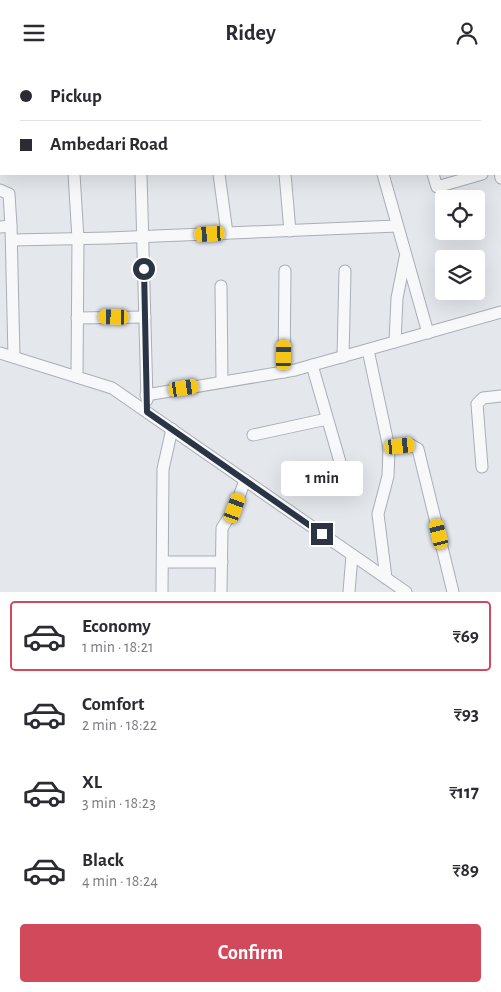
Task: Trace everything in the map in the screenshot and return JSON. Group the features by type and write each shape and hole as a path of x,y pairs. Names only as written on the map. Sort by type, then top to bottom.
{"street":[{"path":"74,175 78,239 77,377"},
{"path":"141,175 147,412"},
{"path":"219,175 227,233"},
{"path":"286,175 290,231"},
{"path":"383,175 428,333"},
{"path":"432,175 437,187 479,175"},
{"path":"0,190 9,195 6,226 12,240 14,357"},
{"path":"12,240 143,237 397,226"},
{"path":"395,342 397,298 406,256"},
{"path":"284,372 285,271"},
{"path":"343,357 345,271"},
{"path":"221,286 222,382"},
{"path":"146,395 284,372 501,312"},
{"path":"77,318 145,317"},
{"path":"368,350 389,448 388,476 378,514 386,578"},
{"path":"0,353 112,387 406,592"},
{"path":"312,365 340,462"},
{"path":"482,467 476,404 483,398 501,396"},
{"path":"254,435 327,419"},
{"path":"162,592 163,469 172,429"},
{"path":"389,448 411,445 418,449 453,592"},
{"path":"221,592 223,523 235,508 245,480"},
{"path":"349,592 352,555"},
{"path":"162,562 222,562"}],"route":[{"path":"144,269 147,412 322,534"}]}
